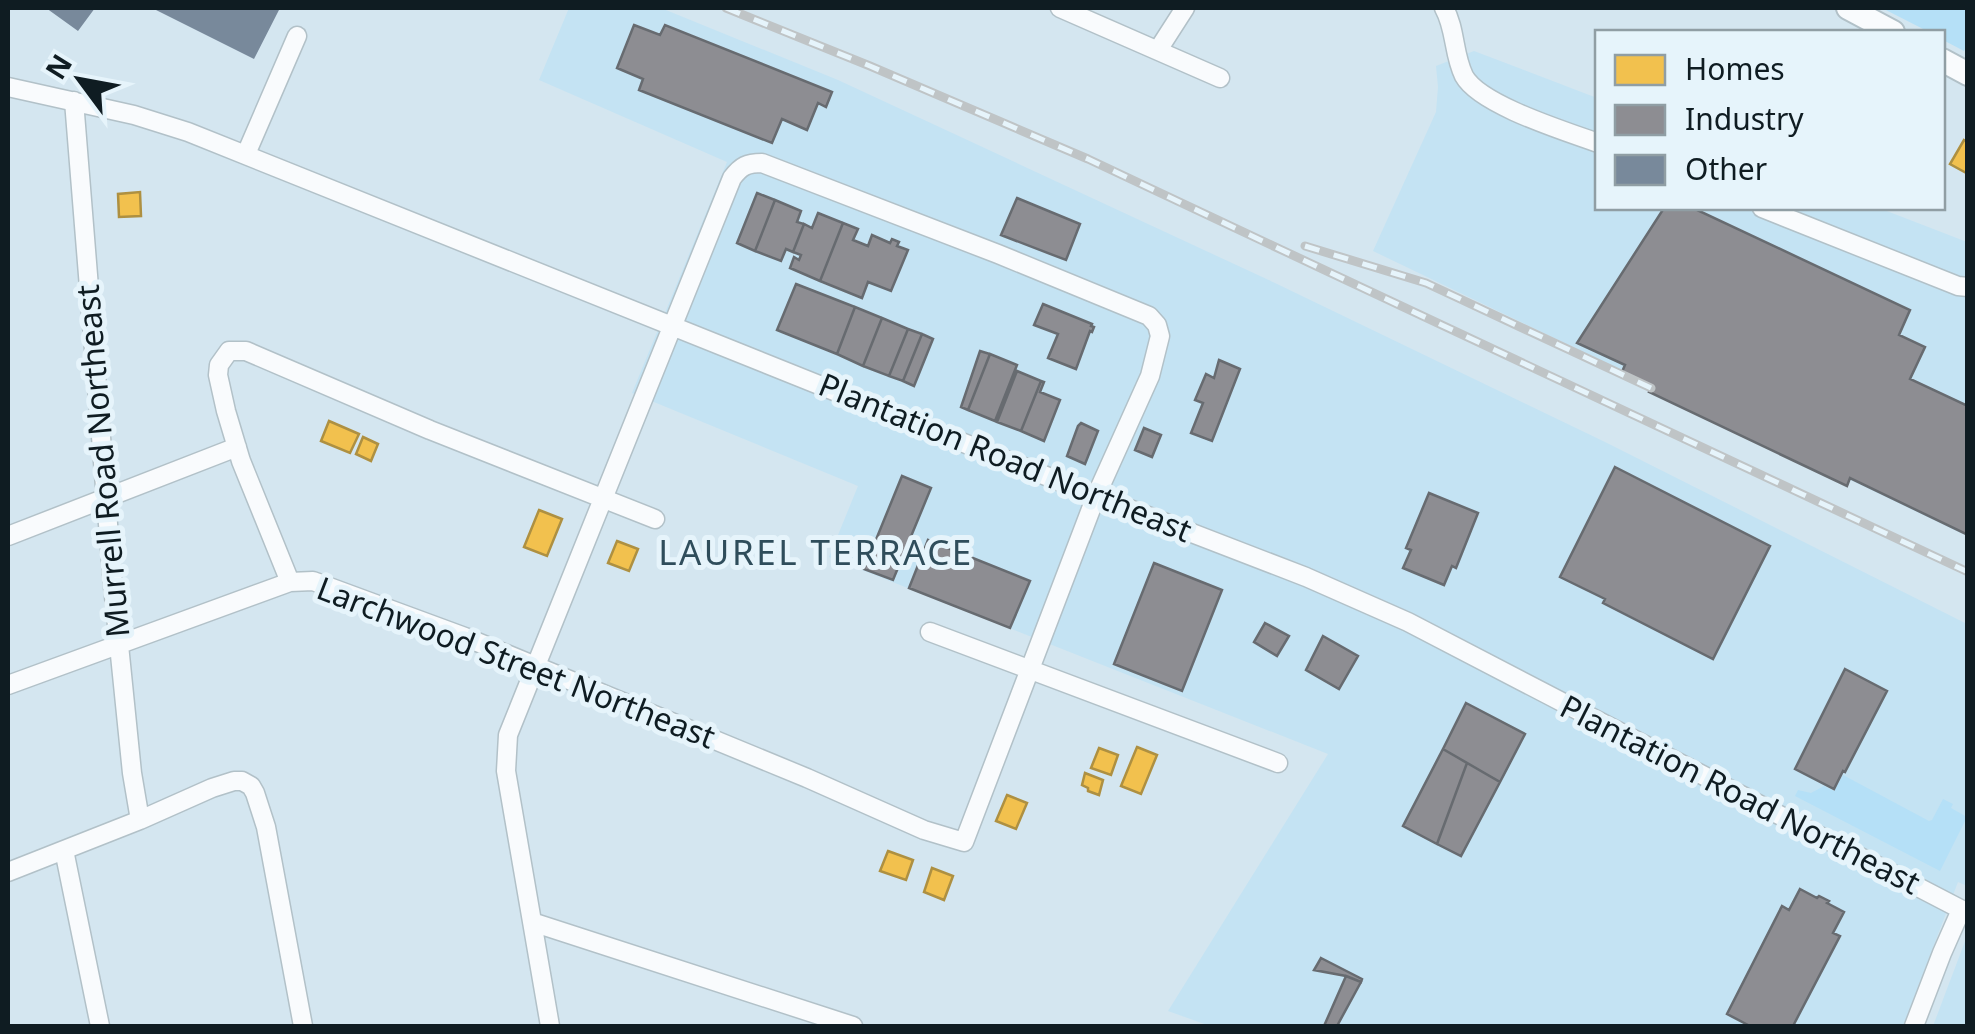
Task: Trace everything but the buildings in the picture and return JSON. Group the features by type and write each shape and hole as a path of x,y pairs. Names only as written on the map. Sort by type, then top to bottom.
{"main road":[{"path":"1848,8 1888,30"},
{"path":"1945,62 1968,74"}],"street":[{"path":"1060,8 1220,78"},
{"path":"1158,50 1186,8"},
{"path":"1444,8 1454,32 1460,68 1476,90 1494,102 1595,143"},
{"path":"246,154 296,36"},
{"name":"Plantation Road Northeast","path":"8,87 134,115 188,132 1096,496 1306,576 1394,616 1964,912"},
{"name":"Murrell Road Northeast","path":"74,101 106,499 132,774 140,820"},
{"path":"550,1026 505,756 508,735 732,178 739,169 752,163 762,164 1149,316 1157,325 1160,342 1150,376 1096,496 1031,670"},
{"path":"1767,210 1968,287"},
{"path":"290,582 237,447 218,375 219,365 229,351 246,351 430,430 655,519"},
{"path":"8,536 237,447"},
{"name":"Larchwood Street Northeast","path":"8,686 290,582 313,581 536,665 924,830 964,842 1031,670"},
{"path":"930,632 1278,763"},
{"path":"8,872 212,788 242,781 255,793 265,822 303,1026"},
{"path":"64,850 100,1026"},
{"path":"1914,1026 1942,953 1964,912"},
{"path":"532,922 853,1026"}],"shaded area":[{"path":"569,8 661,8 838,80 1605,442 1967,624 1967,886 1958,882 1903,1026 1210,1026 1168,1011 1328,754 829,557 858,486 632,393 727,162 539,80"},
{"path":"1882,8 1967,8 1964,51 1945,41 1945,30 1925,30"},
{"path":"1474,51 1595,97 1595,210 1884,210 1967,242 1967,536 1373,251 1436,112 1436,66"},
{"path":"1843,775 1929,821 1943,799 1967,817 1940,871 1795,796 1798,790 1811,793 1824,786 1834,791"},
{"path":"1967,936 1967,1026 1933,1026"}],"railway":[{"path":"726,8 1088,159 1968,572"},
{"path":"1305,246 1426,283 1651,388"}],"district":[{"name":"LAUREL TERRACE","path":"816,553"}]}
